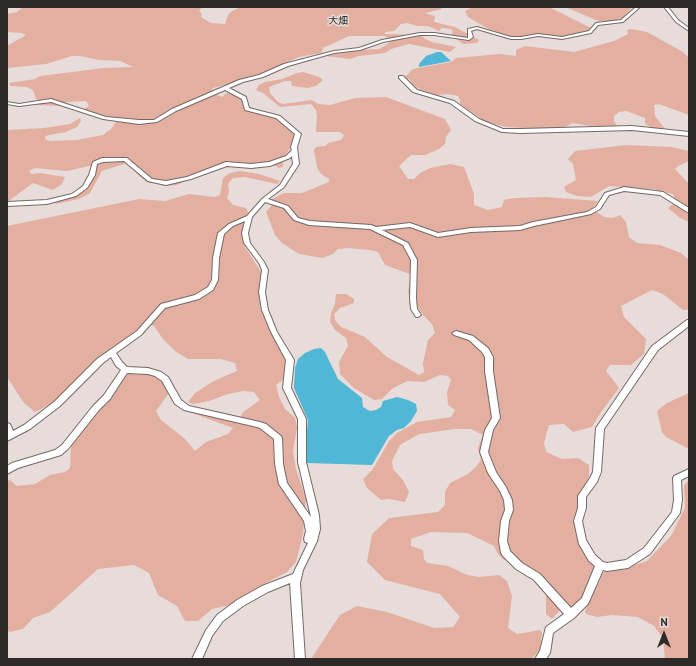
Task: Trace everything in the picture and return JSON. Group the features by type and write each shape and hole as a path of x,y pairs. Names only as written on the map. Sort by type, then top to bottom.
{"street":[{"path":"7,103 19,105 51,100 106,118 149,122 160,119 174,110 225,88 261,76 286,65 334,52 360,49 390,39 427,33 469,39 471,37 470,30 477,28 511,38 538,35 562,38 590,32 597,24 622,21 638,7"},
{"path":"666,7 678,21 689,30"},
{"path":"401,77 415,91 452,102 477,120 502,130 521,131 628,128 689,134"},
{"path":"7,426 9,437 27,427 57,404 100,361 139,333 166,304 197,297 211,288 215,280 216,258 222,232 231,225 249,217 264,200 282,186 296,164 294,151 298,134 294,129 272,114 247,109 244,98 225,88"},
{"path":"7,204 47,202 79,192 89,181 95,163 102,160 125,159 150,180 166,182 189,178 226,164 251,166 270,164 282,160 294,151"},
{"path":"264,200 286,207 296,219 309,223 377,229 410,225 438,235 471,230 520,228 589,213 598,208 607,194 624,189 661,193 689,211"},
{"path":"249,217 245,233 247,243 262,263 265,270 262,301 274,332 290,360 286,388 302,419 302,462 316,515 316,529 313,541 296,578 296,614 300,659"},
{"path":"377,229 406,244 410,250 415,267 413,298 414,309 418,315"},
{"path":"689,322 655,348 600,428 597,472 594,480 582,496 582,508 578,521 582,541 587,551 600,565 607,567 628,564 647,551 676,513 678,500 677,478 689,472"},
{"path":"456,333 471,338 485,350 489,357 489,371 496,418 488,430 484,452 492,472 508,500 509,510 505,521 503,541 506,554 519,566 537,577 571,615"},
{"path":"112,352 125,370"},
{"path":"7,471 15,465 58,453 65,447 96,408 107,397 120,375 125,370 148,371 158,374 165,379 178,402 187,408 257,424 263,426 278,438 279,464 283,484 308,520 310,531 305,557"},
{"path":"540,659 544,653 549,630 571,615 585,601 600,565"},
{"path":"197,659 209,633 220,618 240,603 265,589 296,578"}],"shaded area":[{"path":"23,7 202,7 199,11 202,14 201,17 211,23 225,24 228,15 232,11 241,7 440,7 442,9 425,13 435,16 434,22 455,27 479,40 477,43 463,44 451,35 453,32 451,29 442,28 439,31 428,26 417,26 407,23 401,24 394,31 385,32 385,34 421,35 425,39 432,42 456,47 450,52 409,44 391,49 385,53 359,56 350,59 326,56 345,51 379,49 389,43 391,39 384,36 349,36 323,48 321,53 299,57 256,76 213,88 212,90 217,95 222,97 225,94 232,93 238,96 255,111 276,117 295,132 294,143 283,158 283,167 279,168 270,163 259,165 236,163 205,172 177,185 166,186 146,182 134,171 134,165 127,163 102,171 90,193 79,199 55,204 78,194 95,167 89,166 67,171 35,168 29,171 32,174 39,173 65,177 62,184 53,190 33,183 7,202 7,130 44,128 70,124 80,118 81,121 77,127 66,132 45,136 46,140 51,141 77,140 103,135 111,129 116,122 130,122 132,119 100,116 84,109 89,106 86,101 67,102 61,106 38,105 37,103 40,101 36,99 33,90 27,87 10,86 9,83 35,79 40,76 104,68 133,67 120,61 72,56 46,64 7,68 7,46 26,35 22,33 7,32 7,14 17,12"},
{"path":"474,7 549,7 591,28 590,31 573,35 559,37 537,34 517,40 487,28 468,17 465,11"},
{"path":"565,7 632,7 623,18 608,23 596,20"},
{"path":"631,29 647,32 683,52 689,58 689,115 659,104 654,105 655,116 665,129 651,128 645,123 645,118 626,111 619,112 614,116 614,121 617,126 590,126 573,123 565,127 539,129 507,127 486,122 460,104 458,96 448,94 436,95 421,90 405,77 413,69 451,62 456,58 500,54 516,56 516,50 525,46 574,52 614,41 628,34 627,30"},
{"path":"303,72 319,77 323,80 316,86 308,88 292,86 291,81 285,81 269,87 270,93 278,102 283,104 312,100 318,104 330,105 355,98 386,97 445,119 451,130 446,137 445,144 439,149 425,155 411,155 399,166 408,179 414,179 420,173 430,168 450,164 464,167 474,194 474,205 488,210 502,207 504,200 515,198 545,197 598,201 592,209 604,217 613,218 620,215 626,222 629,237 637,243 660,245 681,253 689,260 689,310 683,310 663,294 652,290 621,306 624,317 646,339 644,354 631,365 610,365 606,371 619,388 592,427 573,432 564,424 549,425 544,443 546,452 562,459 578,458 589,465 589,477 579,498 579,511 576,524 577,537 588,558 597,567 578,607 562,608 552,619 546,614 546,593 515,558 504,560 498,554 494,546 467,533 431,532 411,539 411,546 423,550 424,559 427,563 448,566 467,575 479,577 499,575 507,581 512,596 508,628 517,634 540,630 542,633 540,650 531,659 311,659 340,615 357,606 387,612 434,628 453,627 460,617 440,594 385,580 367,562 372,534 389,518 438,512 445,505 445,492 450,483 468,474 481,460 478,448 483,435 471,429 455,429 419,434 400,445 392,461 393,469 403,480 409,492 405,502 389,499 381,500 367,488 363,479 373,469 389,441 397,433 417,422 451,417 455,410 448,405 447,392 451,380 448,376 440,375 424,382 408,381 393,388 382,399 374,400 354,388 340,374 339,362 348,346 346,338 335,330 330,322 336,294 346,294 354,299 354,303 340,308 334,314 335,320 341,327 365,337 387,357 419,375 424,372 423,363 428,340 435,333 432,324 423,315 408,292 411,278 410,274 385,265 378,252 349,248 338,249 333,254 322,258 299,254 282,243 275,235 266,212 272,205 270,200 284,193 302,193 329,182 329,179 321,174 317,167 314,150 316,147 325,146 328,143 341,140 344,135 340,132 316,132 316,110 311,104 280,107 263,93 256,90 259,85 265,82 282,79"},
{"path":"626,145 672,147 689,151 689,161 675,169 689,184 689,222 680,218 668,208 676,202 673,194 653,189 609,186 591,197 577,196 566,192 564,187 576,180 573,164 568,159 575,151"},
{"path":"240,171 259,174 280,181 277,184 245,177 233,178 228,184 229,192 227,198 233,205 246,208 248,212 243,227 243,237 245,247 261,272 259,297 261,311 270,330 287,358 284,379 276,385 279,397 285,409 295,418 297,427 293,451 296,470 306,498 303,534 296,562 287,572 260,586 230,605 212,609 198,621 185,621 177,606 158,595 149,573 134,565 98,569 50,612 33,618 23,629 10,632 7,631 7,481 10,480 17,486 35,484 50,475 65,472 70,468 71,445 98,409 116,391 123,378 131,372 157,375 164,381 169,393 156,411 161,420 185,439 195,451 206,442 228,434 233,428 187,411 240,419 243,412 260,400 254,392 243,391 228,394 209,401 193,404 188,402 195,393 214,381 237,371 235,363 221,359 188,359 176,352 163,339 154,326 146,323 53,403 35,412 24,403 7,377 7,226 139,199 165,201 189,194 215,197 220,195 223,178 230,173"},
{"path":"689,393 689,449 666,437 662,432 657,411 667,403"},
{"path":"689,479 689,659 665,659 663,638 654,626 638,617 612,615 597,617 586,614 585,611 604,572 620,570 647,561 671,536 685,508 684,486"}],"water":[{"path":"441,52 451,61 419,67 419,64 426,56"},
{"path":"321,348 325,352 338,379 362,398 363,407 370,411 376,410 381,407 383,401 397,397 416,404 417,411 411,421 404,428 397,430 389,436 372,465 307,463 305,456 308,420 294,388 295,368 298,359 305,353"}],"district":[{"name":"大畑","path":"338,21"}]}
